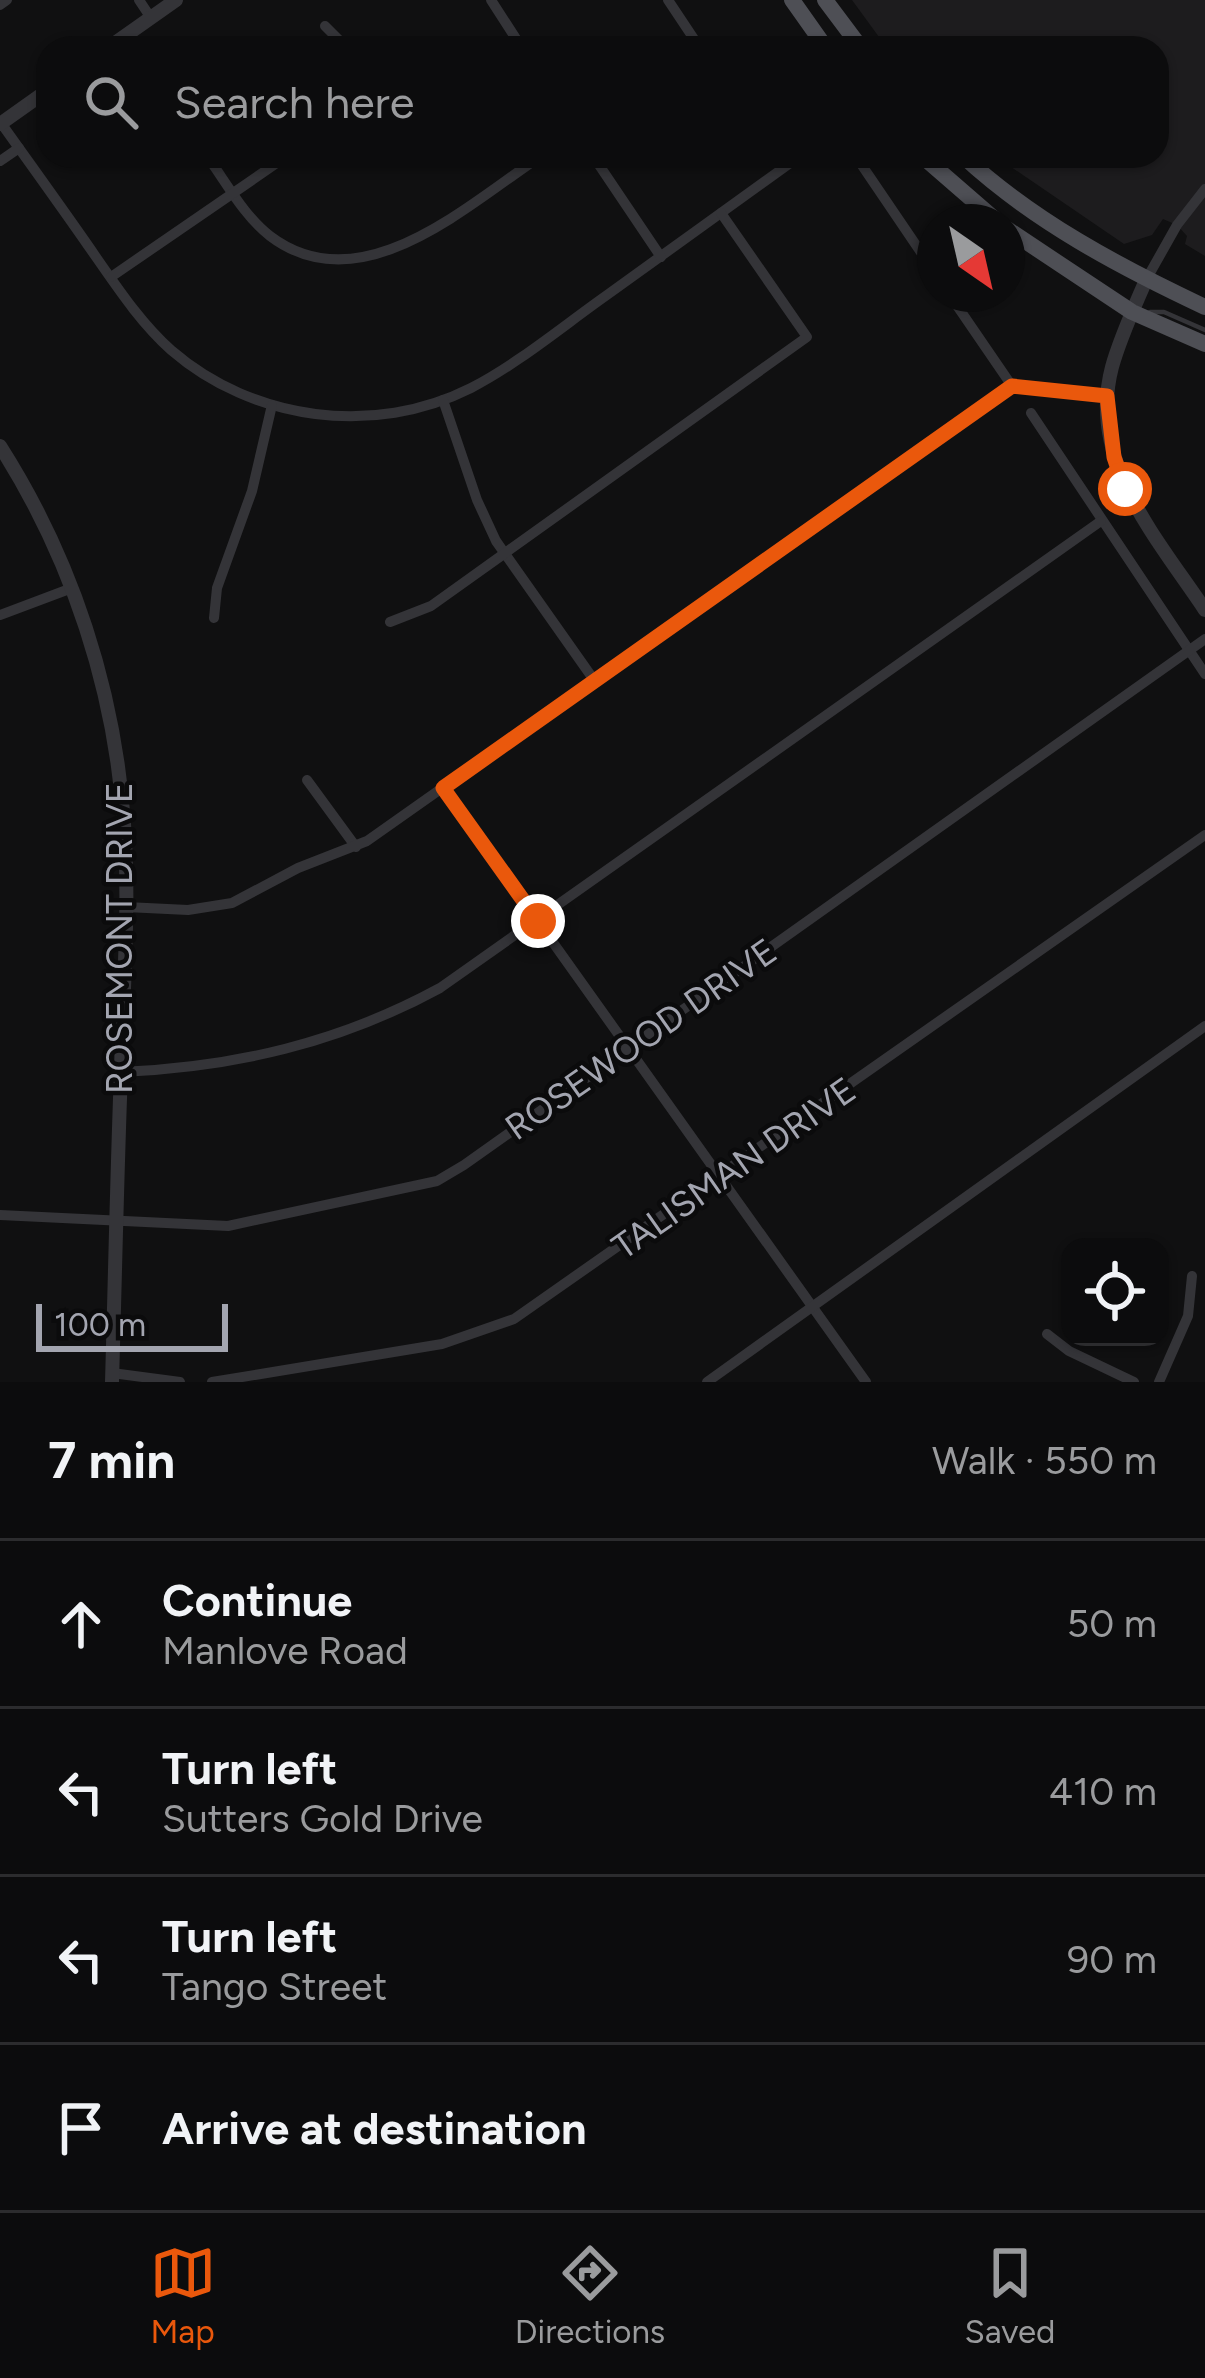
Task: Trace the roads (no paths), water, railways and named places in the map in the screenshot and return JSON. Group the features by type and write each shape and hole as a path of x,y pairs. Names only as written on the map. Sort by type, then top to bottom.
{"main road":[{"path":"792,0 818,36"},
{"path":"825,0 852,36"},
{"path":"936,168 977,204"},
{"path":"978,168 1016,198 1146,280 1205,307"},
{"path":"1025,241 1132,312 1205,344"}],"street":[{"path":"0,5 8,0"},
{"path":"139,0 151,18"},
{"path":"125,36 176,0"},
{"path":"491,0 515,36"},
{"path":"668,0 692,36"},
{"path":"325,26 335,36"},
{"path":"36,98 1,123 142,321 172,351 219,383 272,405 344,417 401,412 443,400 493,376 783,168"},
{"path":"0,161 19,148"},
{"path":"215,168 261,228 296,250 322,257 365,256 409,243 523,168"},
{"path":"111,277 269,168"},
{"path":"601,168 661,256"},
{"path":"865,168 917,246"},
{"path":"1205,189 1177,225 1146,280 1112,367 1107,396 1114,457 1125,489 1205,610"},
{"path":"390,622 431,606 807,337 721,213"},
{"path":"962,312 1012,386"},
{"path":"126,907 188,910 218,906 356,847 1012,386 1107,396"},
{"path":"443,400 482,514 594,680"},
{"path":"214,618 217,588 252,491 272,405"},
{"path":"1031,413 1205,674"},
{"name":"ROSEMONT DRIVE","path":"0,446 35,506 72,588 98,668 118,765 126,907 112,1378"},
{"path":"121,1072 211,1066 324,1040 440,988 1101,521"},
{"path":"0,615 72,588"},
{"name":"ROSEWOOD DRIVE","path":"0,1215 228,1226 422,1186 464,1166 1205,639"},
{"path":"307,780 356,847"},
{"path":"443,788 866,1382"},
{"name":"TALISMAN DRIVE","path":"212,1382 442,1344 486,1331 541,1304 1205,835"},
{"path":"707,1382 1205,1026"},
{"path":"1160,1382 1188,1316 1192,1276"},
{"path":"1047,1334 1069,1351 1134,1382"},
{"path":"112,1378 181,1382"}],"lane":[{"path":"1132,312 1165,312 1205,330"}]}
